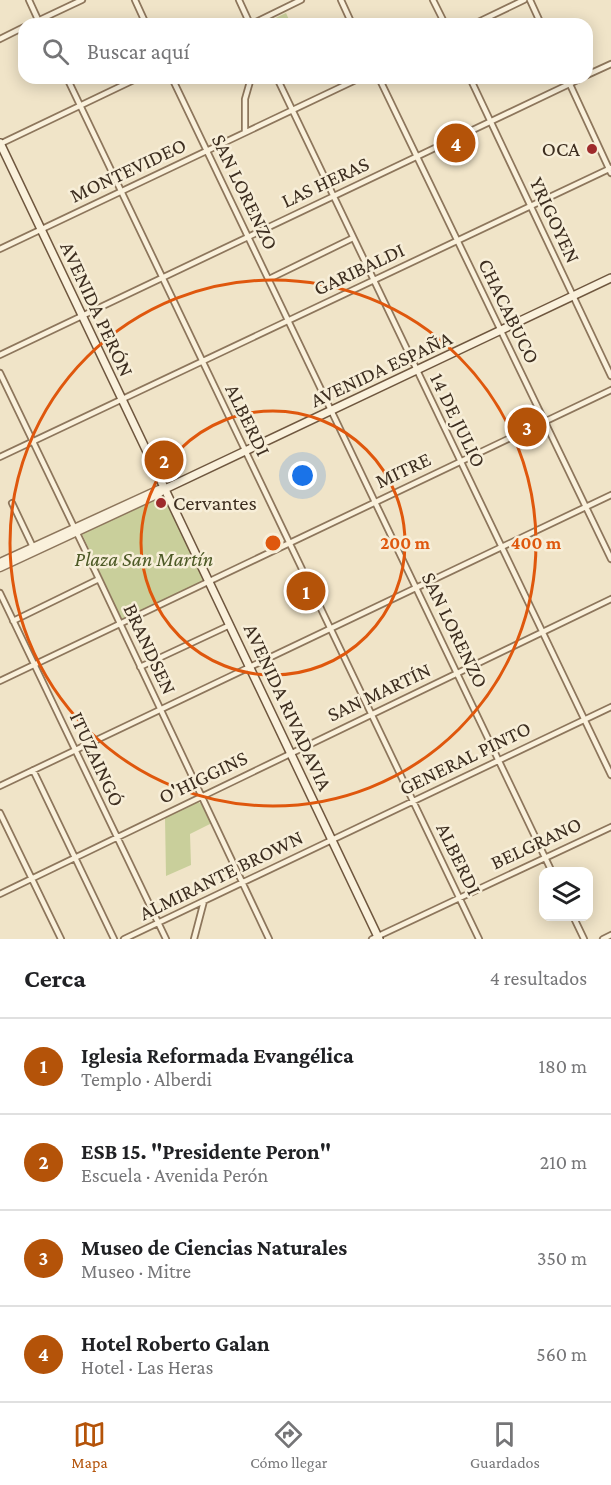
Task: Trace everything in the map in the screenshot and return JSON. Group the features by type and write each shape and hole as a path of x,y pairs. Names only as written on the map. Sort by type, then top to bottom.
{"main road":[{"name":"AVENIDA PERÓN","path":"0,144 165,489"},
{"name":"AVENIDA ESPAÑA","path":"165,489 611,278"},
{"name":"AVENIDA RIVADAVIA","path":"165,489 332,839 376,938"}],"street":[{"path":"29,0 37,18"},
{"path":"47,18 82,0"},
{"path":"135,0 143,18"},
{"path":"239,0 248,18"},
{"path":"264,18 301,0"},
{"path":"341,0 349,18"},
{"path":"433,0 442,18"},
{"path":"486,18 524,0"},
{"path":"530,0 538,18"},
{"path":"0,39 18,30"},
{"path":"593,72 611,64"},
{"name":"ALBERDI","path":"70,84 479,939"},
{"path":"0,144 125,84"},
{"name":"SAN LORENZO","path":"175,84 550,867"},
{"path":"245,132 245,99 249,84"},
{"name":"14 DE JULIO","path":"280,84 611,775"},
{"name":"MONTEVIDEO","path":"0,249 347,84"},
{"name":"CHACABUCO","path":"381,84 611,559"},
{"name":"YRIGOYEN","path":"473,84 611,376"},
{"path":"569,84 610,170"},
{"name":"LAS HERAS","path":"0,355 569,84"},
{"name":"GARIBALDI","path":"0,457 610,170"},
{"path":"268,279 353,238"},
{"name":"BRANDSEN","path":"0,374 269,939"},
{"name":"MITRE","path":"0,681 611,390"},
{"path":"0,568 157,489 165,489"},
{"path":"0,786 611,495"},
{"path":"12,503 33,547"},
{"path":"0,562 75,530"},
{"path":"13,621 99,579"},
{"name":"ITUZAINGÓ","path":"0,593 166,939"},
{"name":"SAN MARTÍN","path":"291,752 611,599"},
{"path":"140,667 230,624"},
{"name":"GENERAL PINTO","path":"332,839 611,707"},
{"name":"O'HIGGINS","path":"0,894 291,752"},
{"path":"33,770 114,939"},
{"path":"0,813 61,939"},
{"name":"BELGRANO","path":"376,938 611,827"},
{"name":"ALMIRANTE BROWN","path":"124,939 332,839"},
{"path":"194,939 204,901"},
{"path":"575,921 584,939"},
{"path":"603,939 611,935"}],"green space":[{"path":"286,13 288,18 276,18"},
{"name":"Plaza San Martín","path":"163,495 204,581 122,620 82,534"},
{"path":"198,802 202,804 212,823 190,834 191,865 166,876 165,817"}],"place":[{"name":"Hotel Roberto Galan","path":"456,143"},
{"name":"OCA","path":"592,149"},
{"name":"Museo de Ciencias Naturales","path":"527,427"},
{"name":"ESB 15. \"Presidente Peron\"","path":"164,460"},
{"name":"Cervantes","path":"161,503"},
{"name":"Iglesia Reformada Evangélica","path":"306,591"}]}
